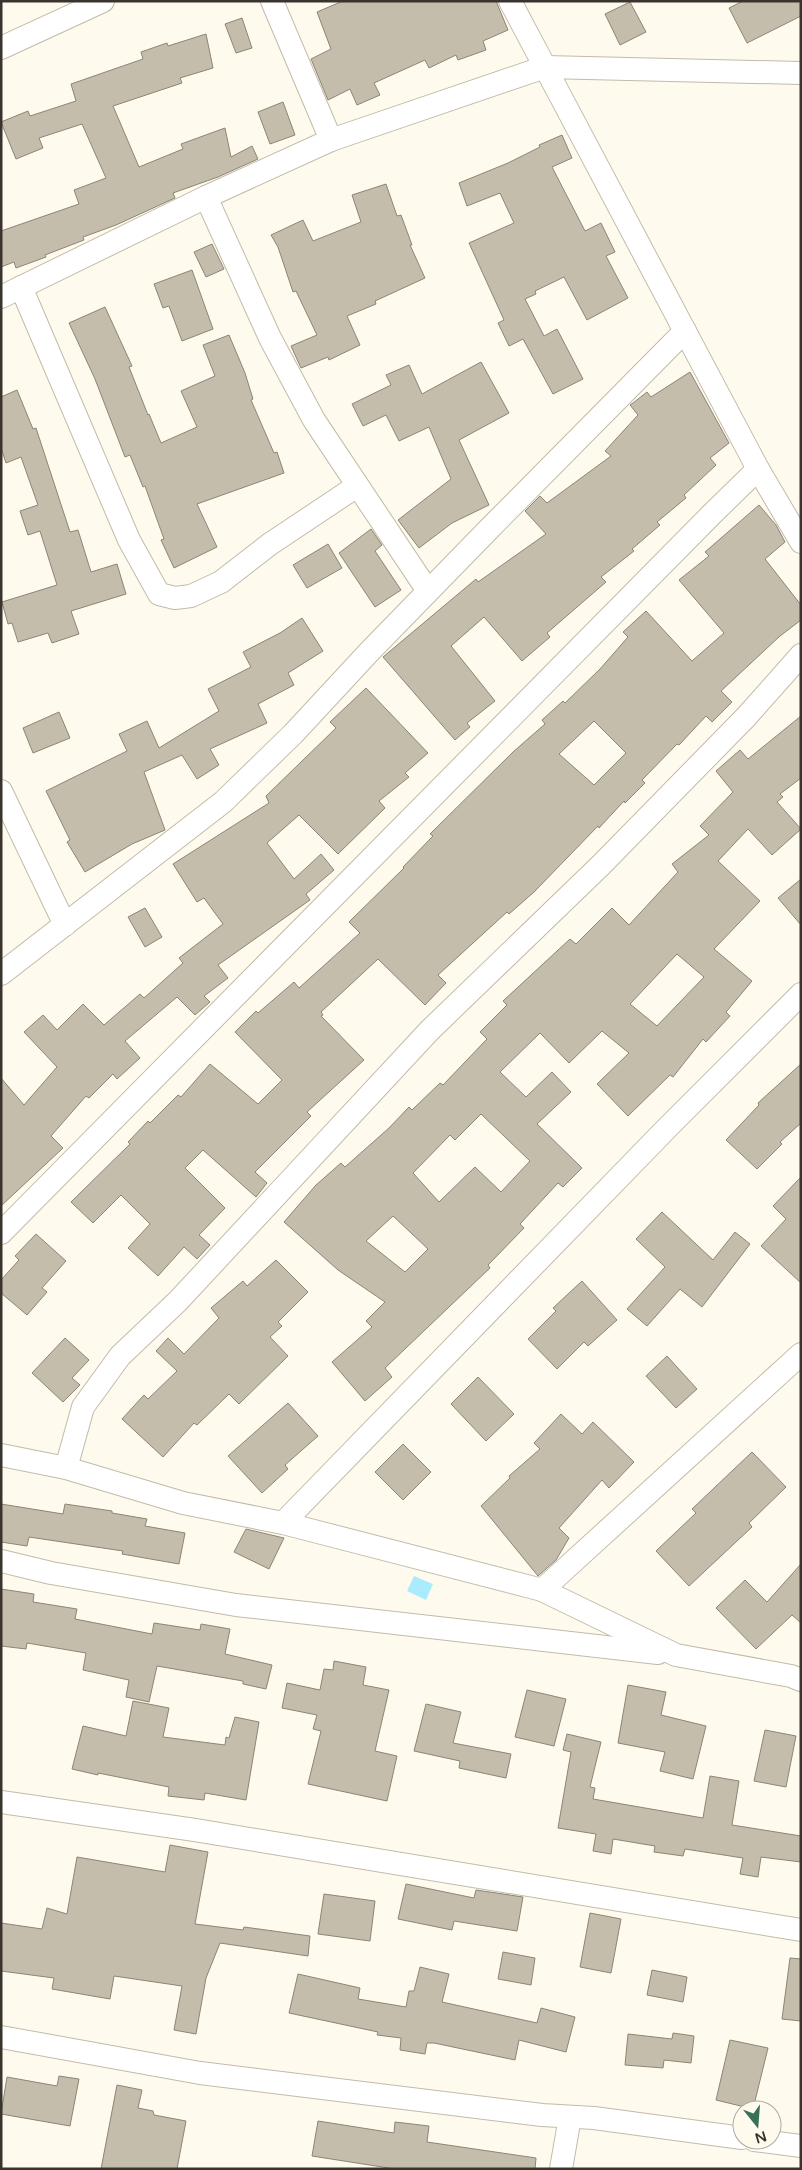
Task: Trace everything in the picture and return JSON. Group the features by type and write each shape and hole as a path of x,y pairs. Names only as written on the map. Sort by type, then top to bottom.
{"street":[{"path":"1,48 103,1"},
{"path":"272,1 332,140"},
{"path":"510,1 758,469 801,542"},
{"path":"1,297 206,198 332,140 545,66 801,73"},
{"path":"206,198 270,338 314,420 428,591"},
{"path":"21,287 129,540 159,594 174,598 191,596 221,582 270,544 357,486"},
{"path":"1,974 222,802 292,734 428,591 685,331"},
{"path":"1,1233 758,469"},
{"path":"66,1468 83,1407 120,1356 178,1301 430,1030 608,858 746,717 801,655"},
{"path":"1,791 65,926"},
{"path":"283,1523 668,1127 801,994"},
{"path":"542,1590 801,1354"},
{"path":"1,1455 66,1468 183,1503 283,1523 542,1590 676,1655"},
{"path":"1,1561 52,1573 236,1605 676,1655 797,1674"},
{"path":"1,1802 195,1830 801,1930"},
{"path":"1,2037 200,2073 570,2117 594,2118 732,2137"},
{"path":"561,2169 570,2117"},
{"path":"782,2144 801,2146"}],"water":[{"path":"414,1576 433,1584 426,1600 407,1591"}],"building":[{"path":"343,1 496,1 508,30 483,41 486,50 458,60 456,55 429,68 425,60 374,83 380,95 357,105 350,89 328,100 311,59 331,49 317,12"},
{"path":"743,1 801,1 801,16 747,43 729,8"},
{"path":"630,2 646,32 620,45 605,14"},
{"path":"242,18 252,48 236,53 225,24"},
{"path":"206,34 213,68 180,78 182,83 113,106 139,167 183,149 181,144 225,128 231,157 252,146 258,159 218,177 173,193 175,198 116,225 83,237 84,240 45,255 46,257 16,268 14,262 1,267 1,231 79,204 74,190 106,178 82,124 39,138 43,148 16,159 1,122 28,111 30,116 76,101 71,84 143,59 141,52 167,43 168,46"},
{"path":"283,102 295,135 270,144 258,112"},
{"path":"562,135 572,158 552,167 585,231 601,223 615,252 606,256 628,298 587,320 564,277 535,291 536,294 525,299 544,336 557,329 583,379 553,394 523,339 509,346 498,323 504,320 469,243 514,223 500,193 467,206 459,183 508,163 540,147 539,145"},
{"path":"386,184 397,216 401,215 412,245 410,245 425,278 375,301 376,304 347,316 360,345 329,360 328,357 301,368 291,346 317,335 296,291 293,292 278,247 271,235 303,220 313,241 361,222 352,195"},
{"path":"212,244 224,269 206,277 194,252"},
{"path":"192,270 213,329 182,341 169,306 163,308 154,284"},
{"path":"105,307 132,366 129,367 161,443 197,427 181,391 215,376 203,345 229,335 245,373 253,399 251,400 274,453 277,452 284,473 197,504 217,547 174,568 161,540 164,539 145,486 143,487 130,455 125,457 95,379 69,323"},
{"path":"481,362 509,413 459,440 489,505 452,523 419,548 398,520 451,479 429,427 399,441 386,415 363,426 352,404 391,385 386,375 409,365 422,394"},
{"path":"690,372 729,443 710,458 716,465 684,495 686,498 657,522 660,525 632,549 634,551 601,577 606,582 547,633 550,637 522,661 484,617 451,646 495,701 467,723 470,727 455,740 383,657 476,579 478,582 546,534 525,511 540,496 547,503 611,456 605,451 638,415 630,405 647,392 651,397"},
{"path":"17,390 33,429 36,428 70,532 78,530 91,572 117,564 126,594 71,611 79,634 52,643 48,633 18,642 12,623 8,624 2,602 57,585 40,531 28,535 20,511 38,505 21,457 6,463 1,448 1,397"},
{"path":"759,505 776,525 785,542 765,559 801,605 801,620 780,636 721,691 732,702 712,722 706,716 642,780 645,783 625,803 624,801 599,828 598,826 534,892 509,914 507,912 438,975 446,983 425,1005 378,959 321,1012 323,1015 321,1016 364,1060 307,1112 311,1116 255,1172 267,1183 256,1197 203,1150 185,1168 225,1208 199,1235 210,1245 197,1259 184,1247 158,1276 128,1248 150,1224 121,1195 93,1223 71,1202 130,1144 128,1142 148,1121 150,1123 178,1095 181,1097 210,1064 258,1104 282,1080 235,1032 256,1011 258,1013 294,982 299,988 360,933 349,922 404,868 433,836 430,834 513,752 545,724 542,720 563,701 565,703 600,669 628,637 623,632 646,611 692,661 724,633 679,580 709,556 705,552","holes":["594,721 626,753 594,785 559,754"]},
{"path":"371,529 382,545 375,551 401,590 375,607 339,553"},
{"path":"328,544 342,568 307,588 293,565"},
{"path":"302,618 323,651 288,673 294,685 258,704 267,723 210,749 219,765 197,779 182,755 144,772 165,830 132,844 85,872 67,842 70,840 46,791 127,751 119,734 147,721 159,748 219,711 208,689 251,667 243,652 280,633"},
{"path":"366,688 428,753 405,773 409,777 379,801 385,808 338,854 299,815 267,843 294,879 321,854 334,870 306,894 310,900 218,965 228,978 204,996 210,1002 195,1015 177,997 125,1041 140,1058 117,1079 113,1074 89,1098 86,1096 51,1136 63,1148 1,1206 1,1078 24,1105 57,1067 24,1032 43,1015 57,1030 83,1004 104,1025 140,994 144,998 183,963 179,958 223,924 204,898 197,902 173,864 269,803 266,796 336,728 330,722"},
{"path":"59,712 70,738 33,753 23,728"},
{"path":"801,716 801,778 780,794 783,797 777,802 801,829 772,855 748,829 718,861 760,901 714,949 752,981 726,1012 730,1016 706,1042 703,1039 673,1077 670,1075 628,1116 597,1084 629,1053 602,1031 569,1063 540,1033 500,1072 526,1097 552,1072 571,1092 537,1124 582,1168 563,1187 558,1183 520,1224 524,1228 488,1265 490,1268 385,1368 392,1377 365,1401 332,1362 372,1327 366,1321 385,1302 338,1270 284,1222 316,1185 341,1163 345,1167 389,1128 409,1107 412,1110 440,1083 443,1085 487,1039 480,1032 507,1005 503,1001 570,939 576,944 612,908 629,925 678,872 672,864 709,835 700,826 733,792 716,771 740,750 748,759","holes":["677,954 704,977 657,1026 630,1004","481,1114 530,1161 501,1192 475,1167 439,1202 413,1173 450,1135 455,1140","393,1216 428,1249 405,1272 366,1241"]},
{"path":"801,879 801,925 778,898"},
{"path":"145,908 162,937 145,947 128,917"},
{"path":"801,1064 801,1123 780,1142 782,1144 757,1169 726,1140 759,1105 758,1103"},
{"path":"801,1177 801,1283 761,1246 786,1219 773,1206"},
{"path":"662,1212 713,1260 735,1232 750,1244 702,1307 680,1289 647,1326 627,1309 665,1267 636,1239"},
{"path":"36,1234 66,1261 42,1288 47,1292 27,1315 1,1293 1,1280 19,1260 15,1256"},
{"path":"276,1260 308,1292 278,1322 282,1326 270,1337 288,1356 239,1404 229,1394 197,1425 194,1423 163,1457 122,1419 144,1395 148,1399 177,1371 156,1351 168,1338 184,1354 219,1318 211,1308 243,1281 247,1286"},
{"path":"582,1281 617,1320 588,1346 584,1342 557,1369 528,1339 556,1311 553,1308"},
{"path":"65,1338 89,1360 72,1378 80,1385 63,1402 32,1373"},
{"path":"667,1356 697,1389 676,1408 646,1376"},
{"path":"478,1377 514,1414 486,1441 451,1404"},
{"path":"288,1403 318,1436 285,1465 288,1469 262,1493 228,1456"},
{"path":"561,1414 582,1434 593,1422 634,1462 609,1488 602,1480 559,1528 569,1538 556,1560 538,1576 481,1506 510,1478 509,1476 540,1449 534,1443"},
{"path":"403,1444 431,1472 403,1500 375,1472"},
{"path":"752,1452 786,1487 749,1523 752,1527 689,1586 656,1551 696,1513 692,1509"},
{"path":"1,1504 63,1514 65,1504 112,1511 112,1513 147,1519 145,1526 185,1533 179,1564 122,1554 123,1551 29,1537 27,1546 1,1542"},
{"path":"246,1529 284,1538 269,1569 234,1552"},
{"path":"801,1564 801,1623 792,1615 756,1649 716,1608 745,1580 767,1602"},
{"path":"1,1589 34,1594 33,1602 77,1609 75,1619 152,1634 154,1623 200,1630 201,1624 230,1629 225,1654 272,1665 266,1689 243,1684 243,1681 157,1666 149,1702 126,1697 129,1680 83,1670 86,1653 27,1643 26,1649 1,1646"},
{"path":"334,1661 366,1667 363,1685 389,1690 375,1751 397,1756 387,1801 308,1784 321,1731 313,1729 317,1715 282,1708 287,1683 320,1690 324,1669 333,1670"},
{"path":"628,1685 666,1692 661,1715 706,1726 693,1779 660,1771 665,1752 618,1743"},
{"path":"527,1690 566,1699 554,1746 515,1737"},
{"path":"133,1701 169,1708 163,1737 225,1745 226,1737 229,1738 235,1717 259,1722 246,1800 205,1793 204,1800 168,1796 169,1787 72,1769 83,1726 126,1736"},
{"path":"426,1704 461,1712 453,1743 511,1754 506,1778 459,1768 460,1761 414,1751"},
{"path":"765,1730 796,1736 786,1787 754,1781"},
{"path":"567,1734 601,1742 590,1787 595,1788 593,1799 703,1818 710,1776 739,1781 732,1825 801,1836 801,1862 761,1857 758,1877 740,1874 743,1858 685,1849 683,1856 654,1852 655,1846 613,1839 611,1854 593,1851 596,1834 558,1828 571,1752 563,1750"},
{"path":"170,1845 208,1852 195,1924 243,1930 244,1927 310,1936 308,1956 220,1943 206,1978 196,2034 174,2030 182,1986 114,1976 110,1999 52,1989 54,1978 1,1971 1,1923 42,1929 47,1908 67,1914 77,1857 165,1872"},
{"path":"406,1884 474,1898 476,1890 523,1897 517,1931 454,1921 452,1930 398,1919"},
{"path":"324,1894 375,1901 370,1941 318,1934"},
{"path":"590,1913 621,1919 611,1973 580,1967"},
{"path":"503,1952 535,1958 531,1985 498,1979"},
{"path":"790,1958 801,1959 801,2021 782,2019"},
{"path":"420,1967 449,1974 442,2002 537,2023 541,2008 575,2017 566,2052 519,2040 515,2060 434,2043 427,2043 425,2054 400,2050 401,2038 377,2035 378,2032 289,2013 298,1974 360,1988 358,1999 406,2007 409,1991 414,1991"},
{"path":"652,1970 687,1977 683,2002 647,1995"},
{"path":"673,2033 694,2036 691,2063 664,2060 663,2068 625,2065 628,2034 672,2039"},
{"path":"730,2040 768,2048 755,2100 732,2100 732,2104 716,2100"},
{"path":"59,2076 79,2079 70,2126 1,2114 7,2077 57,2086"},
{"path":"117,2085 142,2090 138,2108 153,2111 154,2115 186,2121 177,2169 101,2169"},
{"path":"318,2121 394,2133 395,2122 429,2126 427,2142 536,2158 535,2169 395,2169 312,2156"}]}
